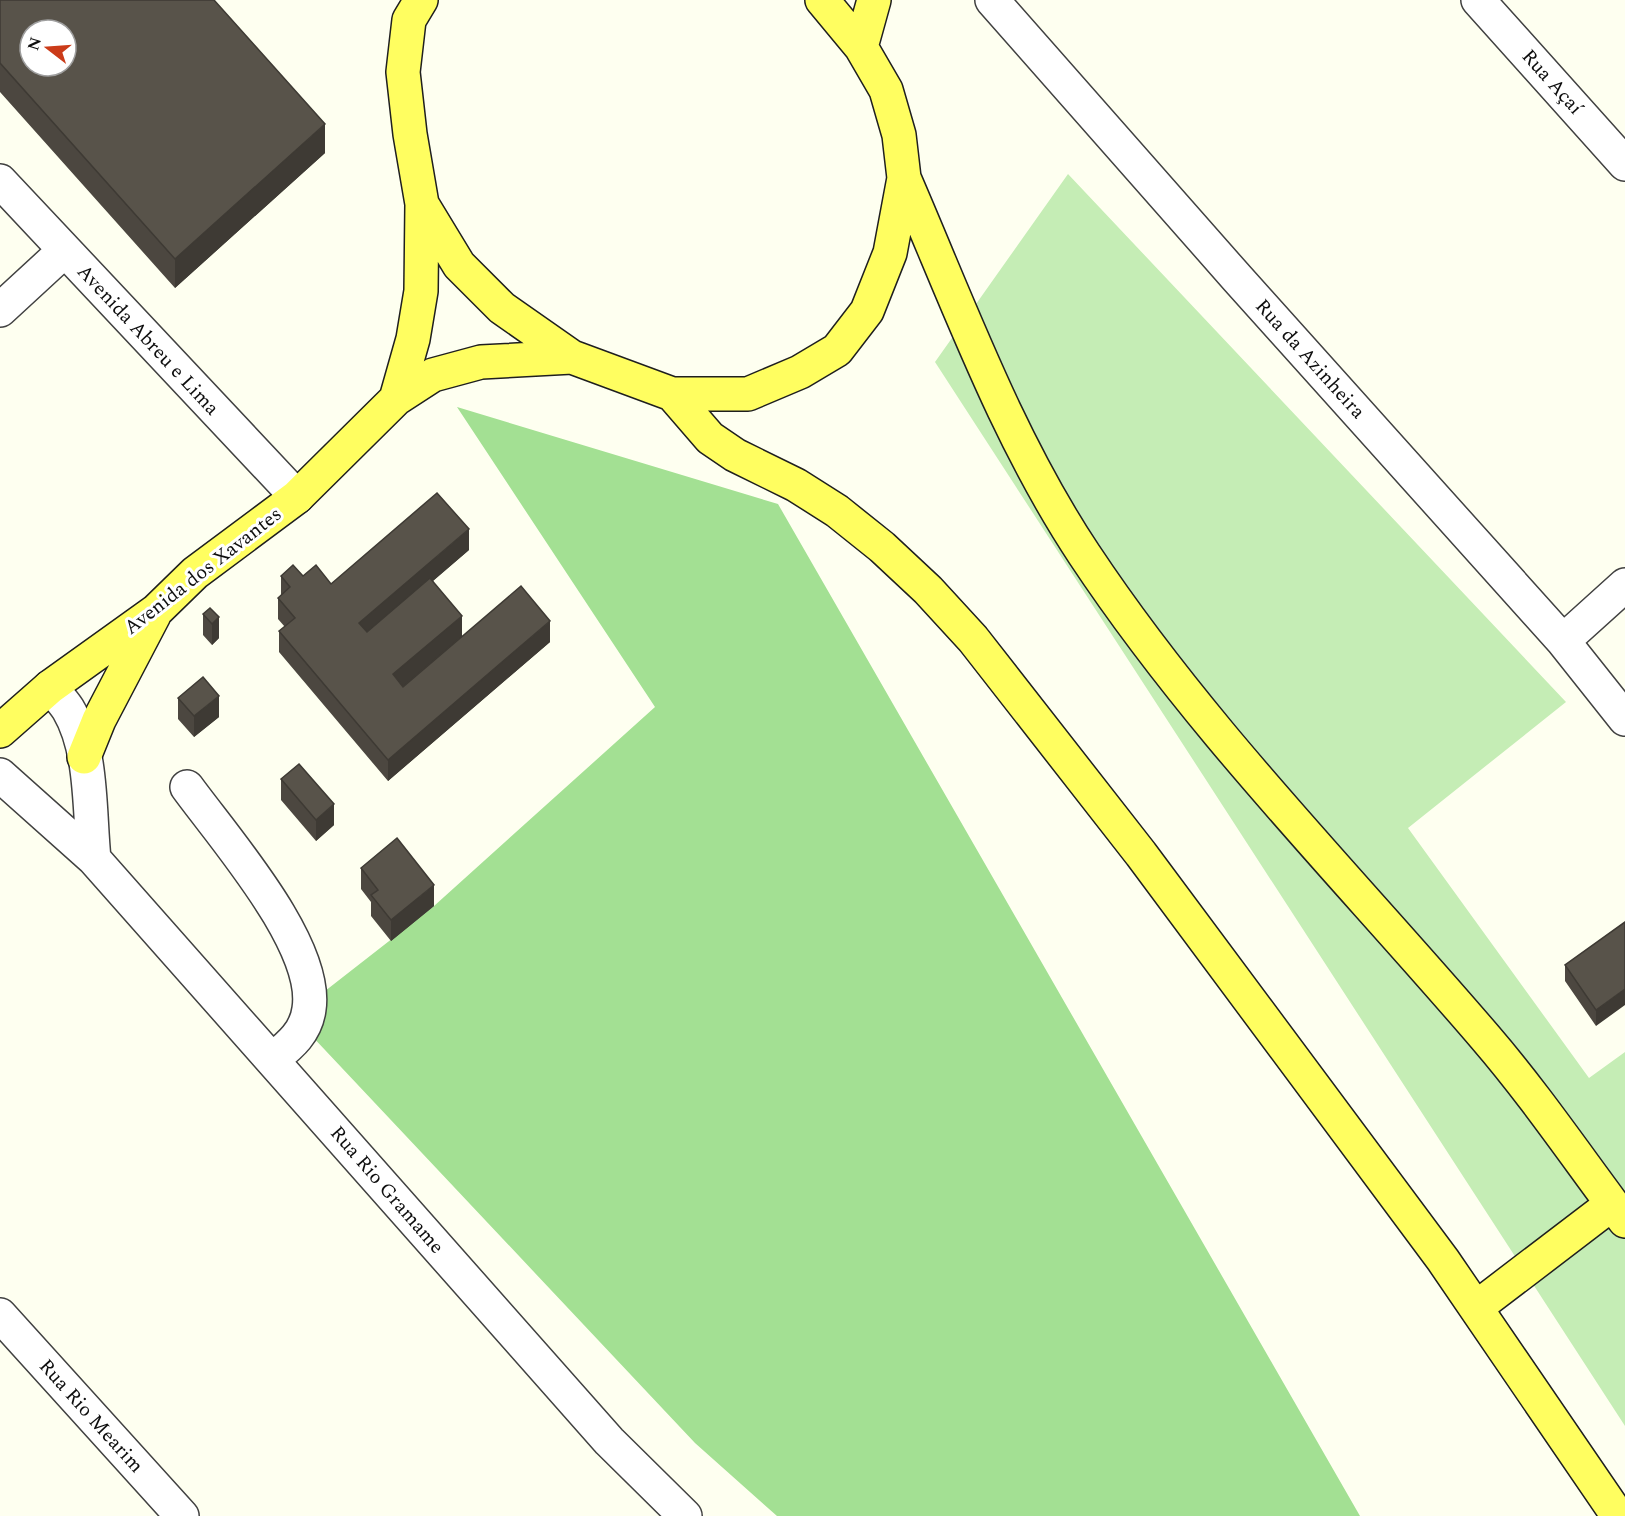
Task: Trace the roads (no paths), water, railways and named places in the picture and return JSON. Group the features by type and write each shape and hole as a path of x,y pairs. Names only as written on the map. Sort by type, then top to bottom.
{"main road":[{"path":"822,0 861,47 886,90 899,135 904,177 1029,461 1082,551 1154,655 1240,761 1346,876 1488,1041 1618,1212 1477,1307"},
{"path":"861,47 874,0"},
{"path":"410,7 404,72 410,134 422,204 459,265 502,308 572,357 672,394 748,394 800,372 837,350 867,311 890,253 904,177"},
{"name":"Avenida dos Xavantes","path":"396,399 413,339 421,291 422,204"},
{"name":"Avenida dos Xavantes","path":"0,731 50,687 156,611 195,573 297,497 396,399 433,375 481,362 572,357"},
{"path":"672,394 710,438 735,455 796,485 837,511 873,540 928,590 973,639 1141,854 1477,1307 1618,1516"},
{"path":"84,757 99,720 156,611"}],"street":[{"name":"Rua da Azinheira","path":"992,0 1237,278 1563,641 1625,719"},
{"name":"Rua Açaí","path":"1478,0 1625,164"},
{"name":"Avenida Abreu e Lima","path":"0,181 297,497"},
{"path":"0,310 64,251"},
{"path":"1563,641 1625,585"},
{"path":"50,687 67,708 77,729 84,757 94,859"},
{"name":"Rua Rio Gramame","path":"0,775 94,859 609,1441 685,1516"},
{"path":"187,787 280,914 306,968 310,1009 296,1040 272,1060"},
{"name":"Rua Rio Mearim","path":"0,1315 182,1516"}]}
